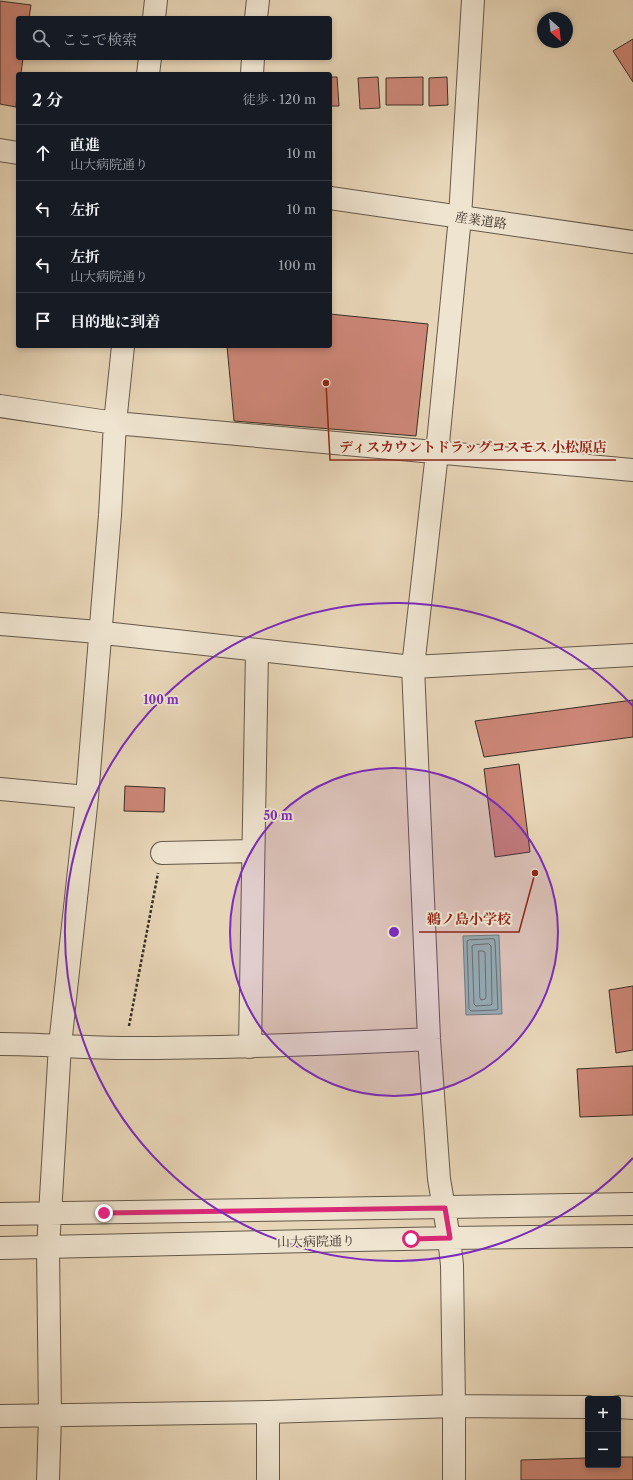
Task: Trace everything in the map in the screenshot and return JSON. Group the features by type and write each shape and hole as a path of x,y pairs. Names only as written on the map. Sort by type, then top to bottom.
{"street":[{"path":"154,16 156,0"},
{"path":"256,16 258,0"},
{"path":"454,1480 452,1265 450,1238 439,1179 429,1039 413,667 437,453 460,217 473,0"},
{"path":"148,72 150,60"},
{"path":"252,72 254,60"},
{"path":"0,150 16,153"},
{"name":"産業道路","path":"332,198 633,242"},
{"path":"48,1480 50,1416 48,1248 60,1045 87,797 110,515 115,423 123,348"},
{"path":"0,406 115,423 633,470"},
{"path":"0,624 100,632 413,667 633,655"},
{"path":"250,1047 257,650"},
{"path":"0,789 87,797"},
{"path":"162,853 253,851"},
{"path":"0,1044 125,1048 250,1047 429,1039"},
{"path":"0,1214 633,1204"},
{"name":"山大病院通り","path":"0,1248 450,1238 633,1236"},
{"path":"0,1416 268,1412 454,1406 585,1407"},
{"path":"621,1407 633,1408"},
{"path":"268,1412 268,1480"}],"path":[{"path":"125,1048 162,853"}],"water":[{"path":"499,935 502,1014 466,1015 463,936"}],"building":[{"path":"0,1 31,5 29,16 16,16 16,60 23,60 21,72 16,72 16,107 0,104"},
{"path":"633,39 633,82 613,51"},
{"path":"332,77 337,77 339,106 332,106"},
{"path":"378,77 380,108 360,109 358,78"},
{"path":"423,77 423,105 386,105 386,78"},
{"path":"447,77 448,105 429,106 429,78"},
{"path":"332,314 428,324 416,436 234,421 227,348 332,348"},
{"path":"633,700 633,737 484,757 475,721"},
{"path":"519,764 530,852 495,857 484,769"},
{"path":"125,786 165,788 164,812 124,811"},
{"path":"633,986 633,1050 616,1053 609,990"},
{"path":"633,1066 633,1115 580,1117 577,1069"},
{"path":"621,1457 633,1457 633,1480 521,1480 521,1460 585,1458 585,1468 621,1468"}],"place":[{"name":"ディスカウントドラッグコスモス 小松原店","path":"326,383"},
{"name":"鵜ノ島小学校","path":"535,873"}],"route":[{"path":"104,1213 445,1208 450,1238 411,1239"}]}
